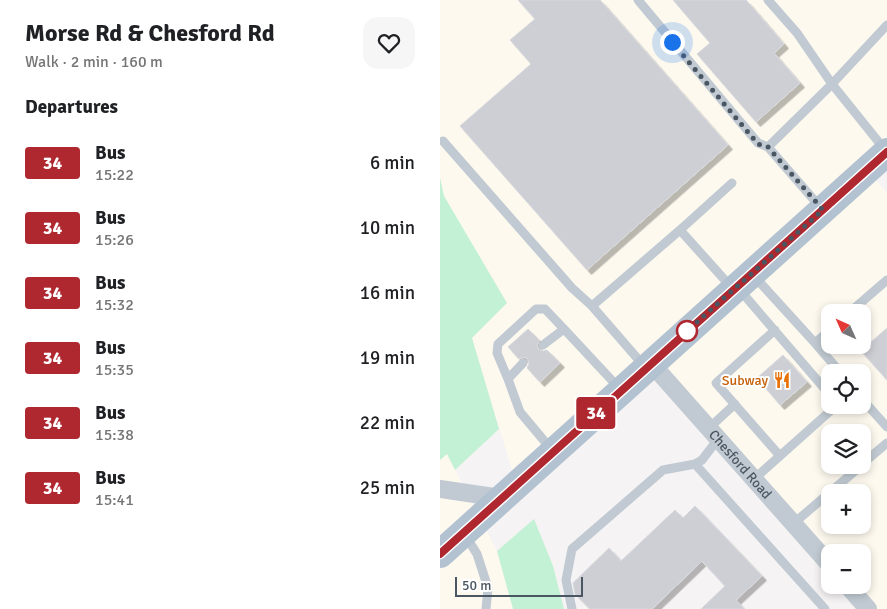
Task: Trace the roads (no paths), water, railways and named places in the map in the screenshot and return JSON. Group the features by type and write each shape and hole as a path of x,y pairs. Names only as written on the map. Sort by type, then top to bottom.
{"main road":[{"path":"440,554 887,152"}],"street":[{"name":"Chesford Road","path":"648,365 714,433 821,554"},
{"path":"440,489 501,498"},
{"path":"855,594 868,609"}],"lane":[{"path":"638,0 758,144 768,147 823,210"},
{"path":"768,0 797,33 832,84 887,152"},
{"path":"768,147 832,84 887,25"},
{"path":"443,141 572,288 592,306 648,365"},
{"path":"592,306 732,183"},
{"path":"680,230 741,284 815,343 833,364"},
{"path":"859,304 887,280"},
{"path":"741,284 775,330 821,384"},
{"path":"553,451 520,412 497,353 498,344 536,308 545,309 621,390"},
{"path":"543,345 564,329"},
{"path":"775,330 716,383 780,456"},
{"path":"815,343 821,338"},
{"path":"508,379 523,363"},
{"path":"572,609 566,580 572,549 663,470 695,464 702,460 714,433 735,404"},
{"path":"871,409 887,427"},
{"path":"754,479 827,414"},
{"path":"871,457 887,443"},
{"path":"695,464 825,609"},
{"path":"794,523 851,474"},
{"path":"464,533 477,554 488,588 486,609"}],"place":[{"name":"Subway","path":"782,380"}]}
